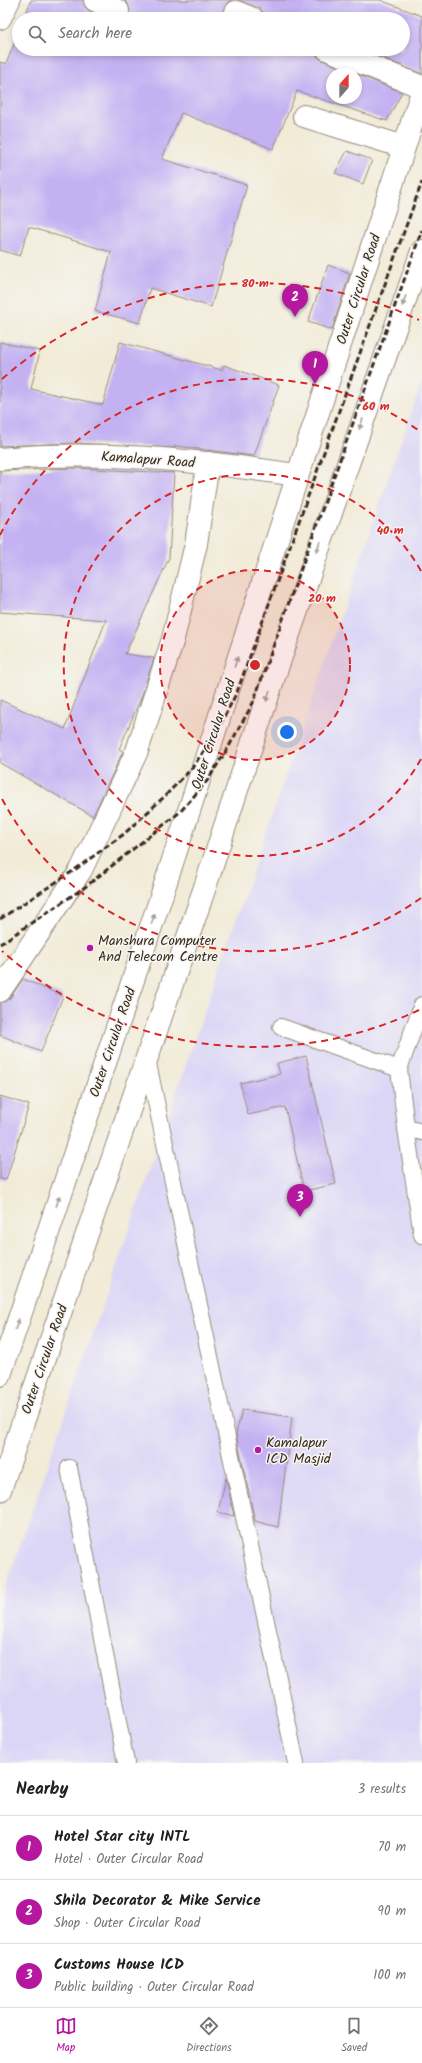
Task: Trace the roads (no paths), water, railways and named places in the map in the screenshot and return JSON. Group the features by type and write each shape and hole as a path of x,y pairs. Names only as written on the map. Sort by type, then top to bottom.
{"main road":[{"path":"0,18 9,0"},
{"path":"95,0 118,11"},
{"path":"344,56 422,87"},
{"name":"Outer Circular Road","path":"0,1375 162,894 296,474 422,92"},
{"path":"304,116 404,147"},
{"name":"Outer Circular Road","path":"0,1490 147,1059 285,644 422,251"},
{"name":"Kamalapur Road","path":"0,458 34,455 141,456 296,474"},
{"path":"0,992 81,870 137,751 173,639 196,544 208,463"}],"lane":[{"path":"422,1005 400,1069 406,1128 422,1235"},
{"path":"281,1027 400,1069"},
{"path":"147,1059 296,1763"},
{"path":"406,1128 422,1132"},
{"path":"69,1468 126,1763"}],"railway":[{"path":"0,919 73,871 124,834 165,796 192,768 215,735 237,692 422,182"},
{"path":"0,944 85,887 180,812 207,781 228,748 253,703 422,230"}],"place":[{"name":"Shila Decorator & Mike Service","path":"295,317"},
{"name":"Hotel Star city INTL","path":"315,384"},
{"name":"Manshura Computer And Telecom Centre","path":"90,948"},
{"name":"Customs House ICD","path":"300,1217"},
{"name":"Kamalapur ICD Masjid","path":"258,1450"}]}
